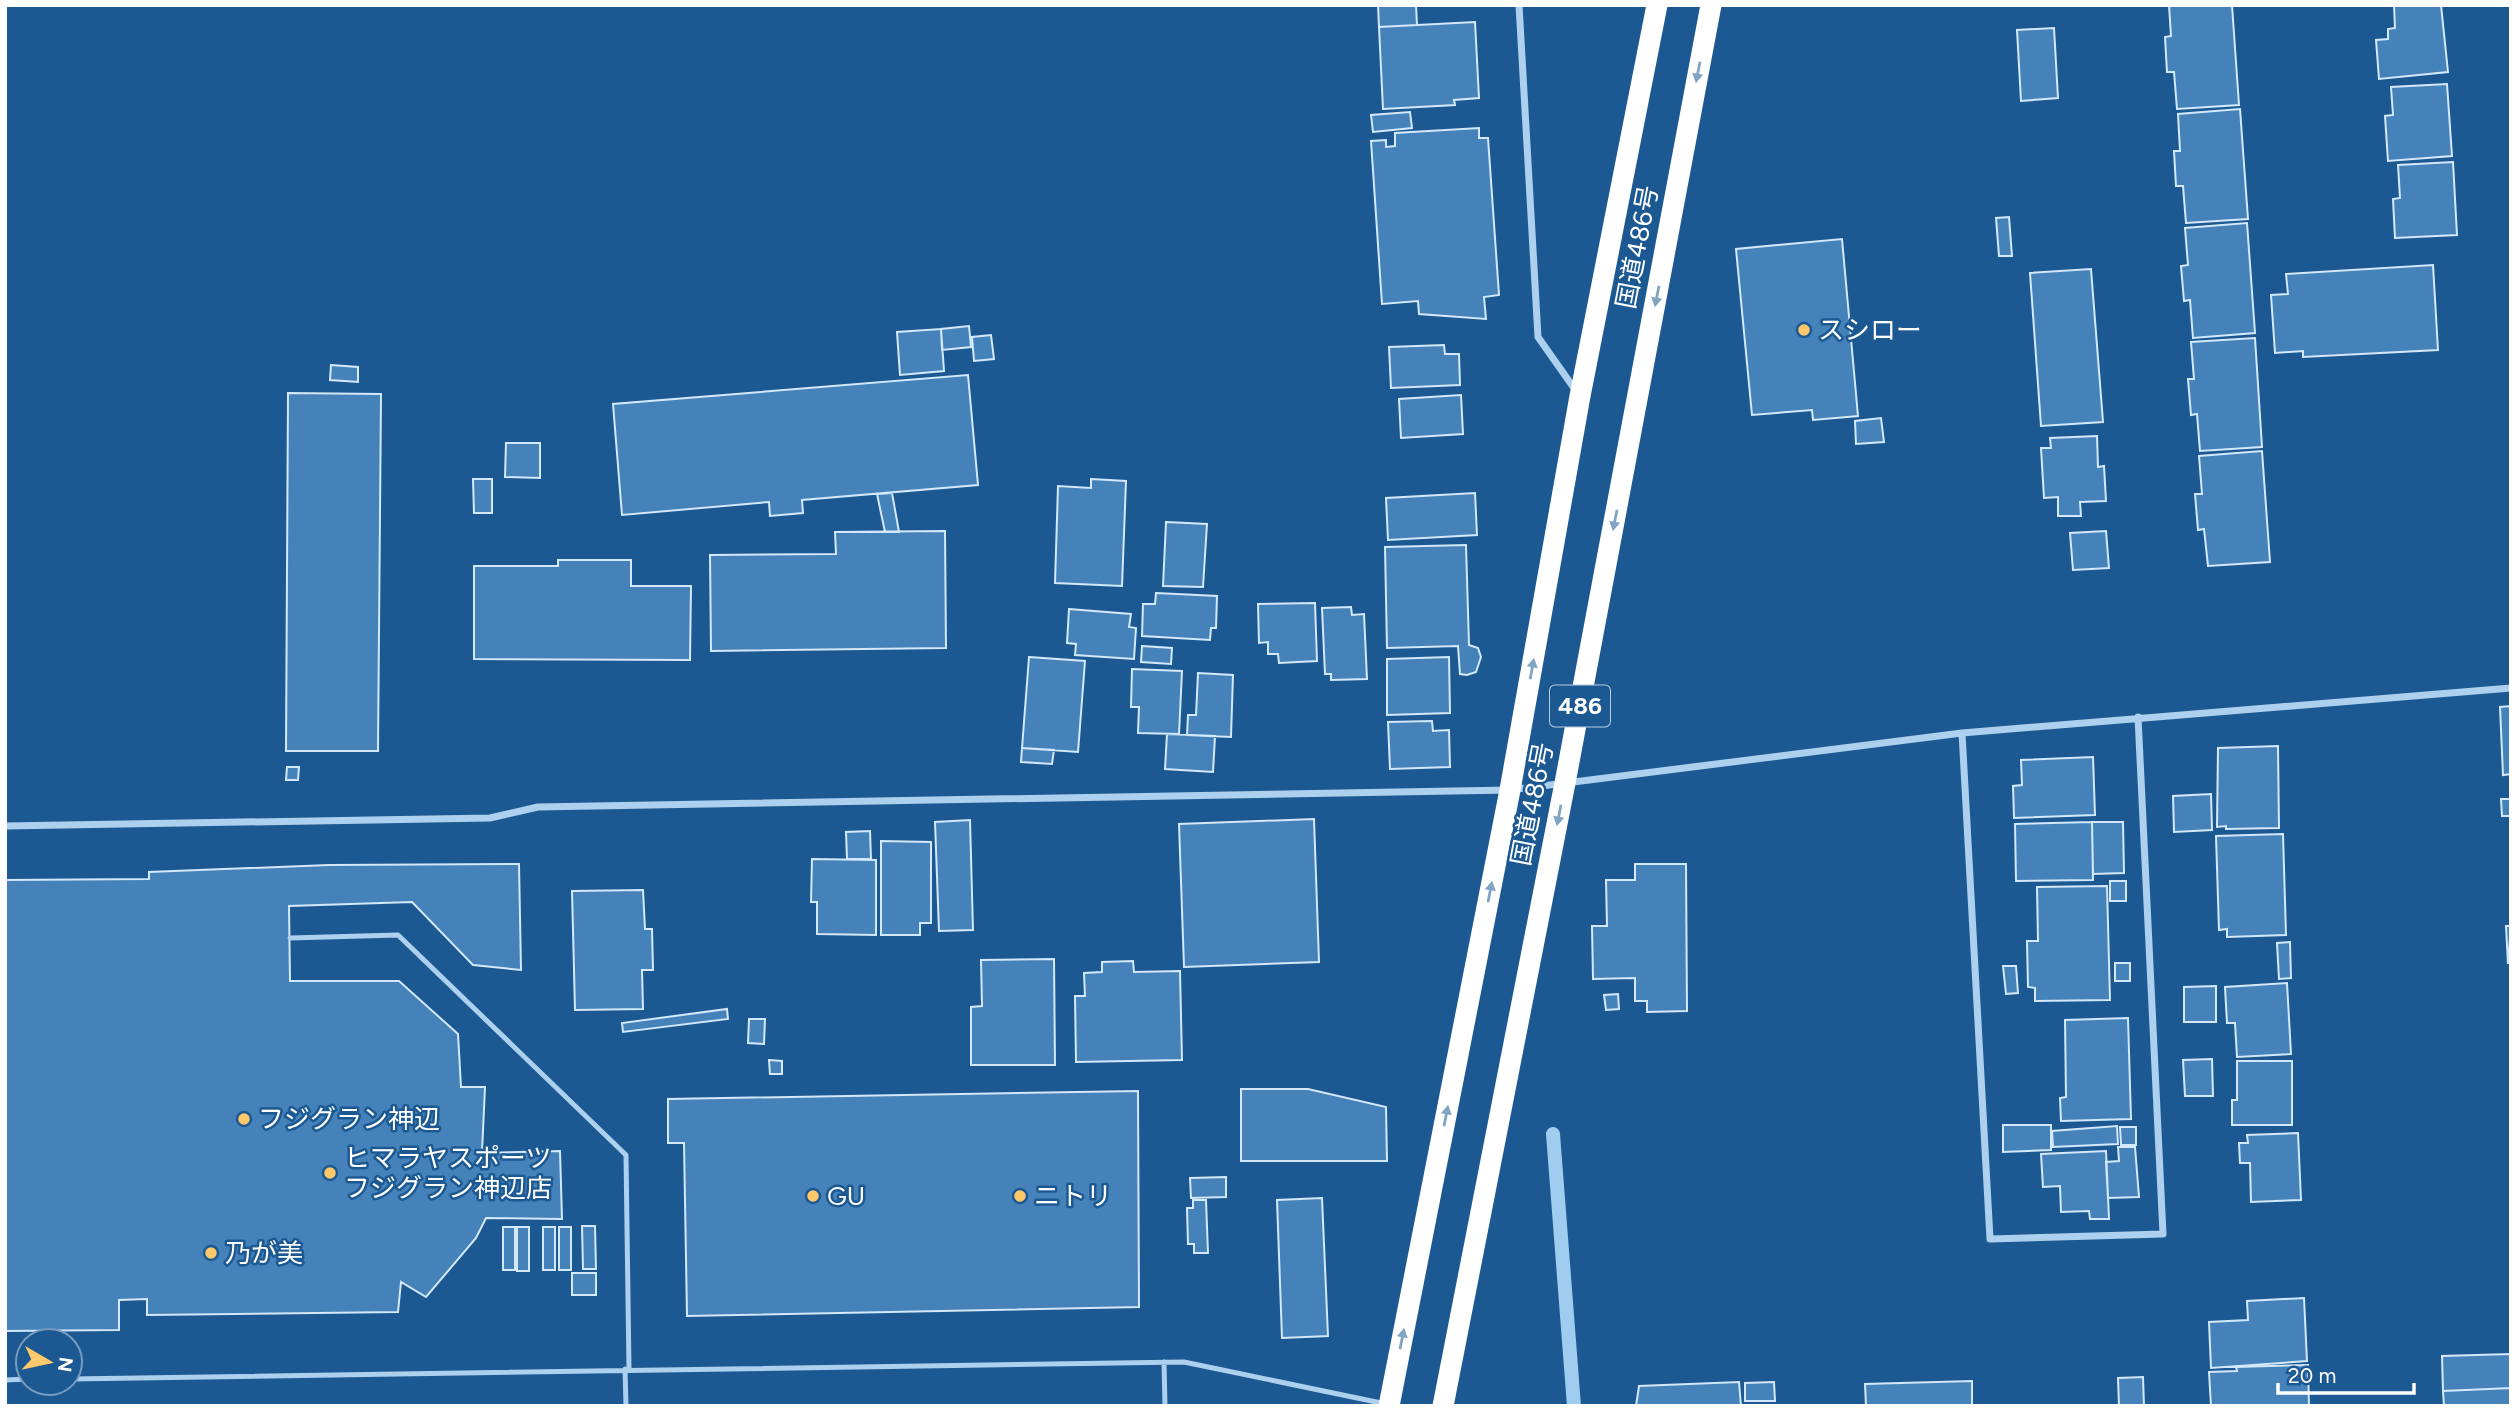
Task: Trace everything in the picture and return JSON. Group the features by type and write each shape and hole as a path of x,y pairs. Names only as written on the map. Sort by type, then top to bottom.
{"highway":[{"name":"国道486号","path":"1389,1405 1510,790 1580,396 1657,5"},
{"name":"国道486号","path":"1443,1406 1565,783 1711,5"}],"street":[{"path":"1519,5 1538,337 1580,396"},
{"path":"5,826 490,818 538,807 1510,790 1962,733 2138,716 2511,688"},
{"path":"1962,733 1990,1239 2163,1234 2138,716"}],"lane":[{"path":"290,938 398,935 626,1155 626,1406"},
{"path":"1164,1362 1165,1406"},
{"path":"84,1379 1184,1362 1389,1405"}],"building":[{"path":"1378,5 1416,5 1417,25 1379,27"},
{"path":"2169,5 2232,5 2239,105 2177,109 2174,72 2167,72 2165,37 2171,36"},
{"path":"2394,5 2441,5 2448,72 2379,79 2376,40 2388,39 2388,29 2395,28"},
{"path":"1475,22 1479,98 1454,100 1455,105 1383,109 1379,27"},
{"path":"2054,28 2058,98 2021,101 2017,30"},
{"path":"2447,84 2452,156 2388,161 2385,116 2393,115 2391,87"},
{"path":"2240,109 2248,219 2186,223 2183,186 2176,186 2174,151 2180,151 2178,114"},
{"path":"1410,112 1412,128 1373,132 1371,115"},
{"path":"1479,128 1479,138 1488,138 1499,295 1484,297 1486,319 1419,314 1418,301 1382,304 1371,141 1386,140 1386,147 1395,146 1395,133"},
{"path":"2453,162 2457,235 2395,238 2393,199 2400,198 2398,165"},
{"path":"2009,217 2012,256 1999,256 1996,218"},
{"path":"2247,223 2255,333 2193,338 2190,300 2184,301 2181,266 2188,265 2185,228"},
{"path":"1842,239 1858,416 1813,420 1812,410 1752,415 1736,249"},
{"path":"2433,265 2438,350 2303,357 2303,351 2275,353 2271,295 2288,294 2286,274"},
{"path":"2091,269 2103,422 2041,426 2030,273"},
{"path":"969,326 971,347 942,350 941,329"},
{"path":"941,329 944,371 900,375 897,332"},
{"path":"991,335 994,359 974,361 972,337"},
{"path":"2255,338 2262,447 2200,451 2197,414 2191,415 2188,379 2194,379 2191,342"},
{"path":"1444,345 1445,354 1459,354 1460,385 1391,388 1389,347"},
{"path":"331,365 358,367 358,382 330,380"},
{"path":"968,375 978,485 802,500 803,513 770,516 769,502 622,515 613,404"},
{"path":"288,393 381,394 378,751 286,751"},
{"path":"1461,395 1463,434 1401,438 1399,399"},
{"path":"1881,418 1884,442 1856,444 1855,421"},
{"path":"2097,436 2098,467 2104,466 2106,501 2080,502 2081,516 2058,516 2058,497 2044,498 2041,448 2051,448 2050,438"},
{"path":"506,443 540,443 540,478 505,477"},
{"path":"2262,451 2270,562 2208,566 2204,529 2198,530 2195,494 2202,494 2199,456"},
{"path":"473,479 492,479 492,513 474,513"},
{"path":"1091,479 1126,481 1122,586 1055,583 1058,486 1091,488"},
{"path":"892,493 899,532 885,532 877,494"},
{"path":"1475,493 1477,535 1388,540 1386,498"},
{"path":"1166,522 1207,524 1203,587 1163,586"},
{"path":"945,531 946,648 711,651 710,555 836,554 835,532"},
{"path":"2106,531 2109,568 2073,570 2070,533"},
{"path":"1466,545 1469,645 1478,648 1481,657 1476,672 1467,675 1460,674 1458,646 1387,648 1385,547"},
{"path":"558,560 631,560 631,586 691,586 690,660 474,659 474,566 558,566"},
{"path":"1156,593 1217,596 1216,628 1211,628 1210,640 1142,636 1143,604 1155,604"},
{"path":"1315,603 1317,661 1279,663 1278,654 1268,654 1268,642 1259,643 1258,604"},
{"path":"1351,607 1352,615 1364,614 1367,679 1331,680 1331,674 1325,674 1322,608"},
{"path":"1069,609 1131,614 1129,627 1136,628 1134,659 1075,655 1076,644 1067,643"},
{"path":"1142,646 1172,648 1171,664 1141,662"},
{"path":"1029,657 1085,661 1078,752 1022,748"},
{"path":"1449,657 1450,713 1387,715 1387,659"},
{"path":"1132,669 1182,671 1179,734 1138,733 1139,707 1131,707"},
{"path":"1198,673 1233,675 1231,737 1187,735 1188,715 1196,715"},
{"path":"2511,706 2511,774 2503,775 2500,707"},
{"path":"1432,721 1433,731 1449,730 1450,767 1390,769 1388,722"},
{"path":"1167,734 1215,736 1213,772 1165,769"},
{"path":"2278,746 2279,828 2217,827 2218,748"},
{"path":"1022,748 1054,750 1052,764 1021,762"},
{"path":"2093,757 2095,815 2014,818 2013,786 2022,785 2021,760"},
{"path":"287,767 299,767 298,780 286,780"},
{"path":"2211,794 2212,830 2174,832 2173,796"},
{"path":"2501,799 2511,799 2511,816 2502,816"},
{"path":"1314,819 1319,962 1184,967 1179,824"},
{"path":"970,820 973,930 939,931 935,822"},
{"path":"2092,822 2123,822 2124,873 2093,874"},
{"path":"2092,822 2093,880 2016,881 2015,824"},
{"path":"870,831 871,859 847,859 846,832"},
{"path":"2283,834 2286,935 2227,937 2227,929 2219,930 2216,836"},
{"path":"881,841 931,842 931,923 920,923 920,935 881,935"},
{"path":"812,859 876,860 876,935 817,934 817,902 811,902"},
{"name":"フジグラン神辺","path":"519,864 521,970 473,965 412,902 289,906 290,981 399,981 458,1034 461,1087 485,1087 482,1153 560,1151 562,1219 486,1218 476,1238 426,1297 401,1282 398,1312 147,1315 147,1299 119,1300 119,1330 14,1327 14,1331 5,1331 5,880 149,879 149,872 329,865"},
{"path":"1635,864 1686,864 1687,1011 1647,1012 1647,1001 1635,1001 1635,978 1593,979 1592,926 1607,926 1606,880 1635,880"},
{"path":"2110,881 2126,881 2126,901 2110,901"},
{"path":"2107,886 2110,1000 2035,1001 2035,988 2028,987 2027,941 2038,941 2037,887"},
{"path":"643,890 645,929 652,929 653,970 642,970 643,1009 575,1010 572,891"},
{"path":"2506,926 2511,926 2508,964"},
{"path":"2290,942 2291,978 2279,979 2277,943"},
{"path":"1054,959 1055,1065 971,1065 971,1007 982,1006 981,960"},
{"path":"1133,961 1134,972 1180,971 1182,1060 1076,1062 1075,996 1085,996 1084,973 1102,972 1102,962"},
{"path":"2115,963 2130,963 2130,981 2115,981"},
{"path":"2003,966 2016,966 2018,993 2006,994"},
{"path":"2287,983 2291,1054 2237,1057 2235,1023 2227,1023 2225,987"},
{"path":"2216,986 2216,1022 2184,1022 2184,987"},
{"path":"1618,994 1619,1009 1606,1010 1604,995"},
{"path":"727,1009 728,1019 623,1032 622,1023"},
{"path":"2128,1018 2131,1119 2061,1121 2060,1098 2066,1097 2065,1020"},
{"path":"749,1019 765,1019 764,1044 748,1043"},
{"path":"2212,1059 2213,1096 2185,1096 2183,1060"},
{"path":"769,1060 782,1061 782,1074 770,1074"},
{"path":"2237,1061 2292,1061 2292,1125 2232,1125 2232,1100 2237,1100"},
{"path":"1241,1089 1308,1089 1386,1107 1387,1161 1241,1161"},
{"path":"1138,1091 1139,1307 687,1316 684,1143 668,1143 668,1099"},
{"path":"2003,1125 2051,1125 2051,1150 2003,1152"},
{"path":"2117,1126 2118,1144 2053,1147 2052,1131"},
{"path":"2120,1127 2136,1127 2136,1145 2121,1145"},
{"path":"2298,1133 2301,1200 2251,1202 2250,1163 2240,1163 2239,1143 2248,1143 2247,1135"},
{"path":"2118,1147 2135,1147 2139,1197 2108,1198 2106,1162 2119,1161"},
{"path":"2106,1151 2109,1219 2090,1219 2089,1211 2061,1212 2060,1186 2043,1187 2041,1154"},
{"path":"1226,1177 1226,1197 1191,1198 1190,1178"},
{"path":"1322,1198 1328,1336 1282,1338 1277,1200"},
{"path":"1193,1200 1206,1200 1208,1253 1194,1253 1194,1244 1188,1244 1187,1208 1193,1208"},
{"path":"582,1226 595,1226 596,1269 583,1269"},
{"path":"503,1227 515,1227 515,1270 503,1270"},
{"path":"517,1227 529,1227 529,1271 517,1271"},
{"path":"543,1227 555,1227 555,1270 543,1270"},
{"path":"559,1227 571,1227 571,1270 559,1270"},
{"path":"572,1273 596,1273 596,1295 572,1295"},
{"path":"2304,1298 2307,1361 2211,1368 2209,1322 2248,1320 2247,1301"},
{"path":"2511,1354 2511,1388 2443,1391 2442,1356"},
{"path":"2308,1365 2309,1406 2211,1406 2209,1372 2237,1371 2236,1367"},
{"path":"2143,1377 2144,1406 2119,1406 2118,1378"},
{"path":"1972,1381 1972,1406 1866,1406 1865,1384"},
{"path":"1739,1382 1741,1406 1636,1406 1639,1386"},
{"path":"1774,1382 1775,1401 1745,1401 1745,1383"},
{"path":"2511,1388 2511,1406 2444,1406 2443,1391"}],"waterway":[{"path":"1553,1134 1574,1406"}],"place":[{"name":"スシロー","path":"1804,330"},
{"name":"フジグラン神辺","path":"244,1119"},
{"name":"ヒマラヤスポーツ フジグラン神辺店","path":"330,1173"},
{"name":"GU","path":"813,1196"},
{"name":"ニトリ","path":"1020,1196"},
{"name":"乃が美","path":"211,1253"}]}
